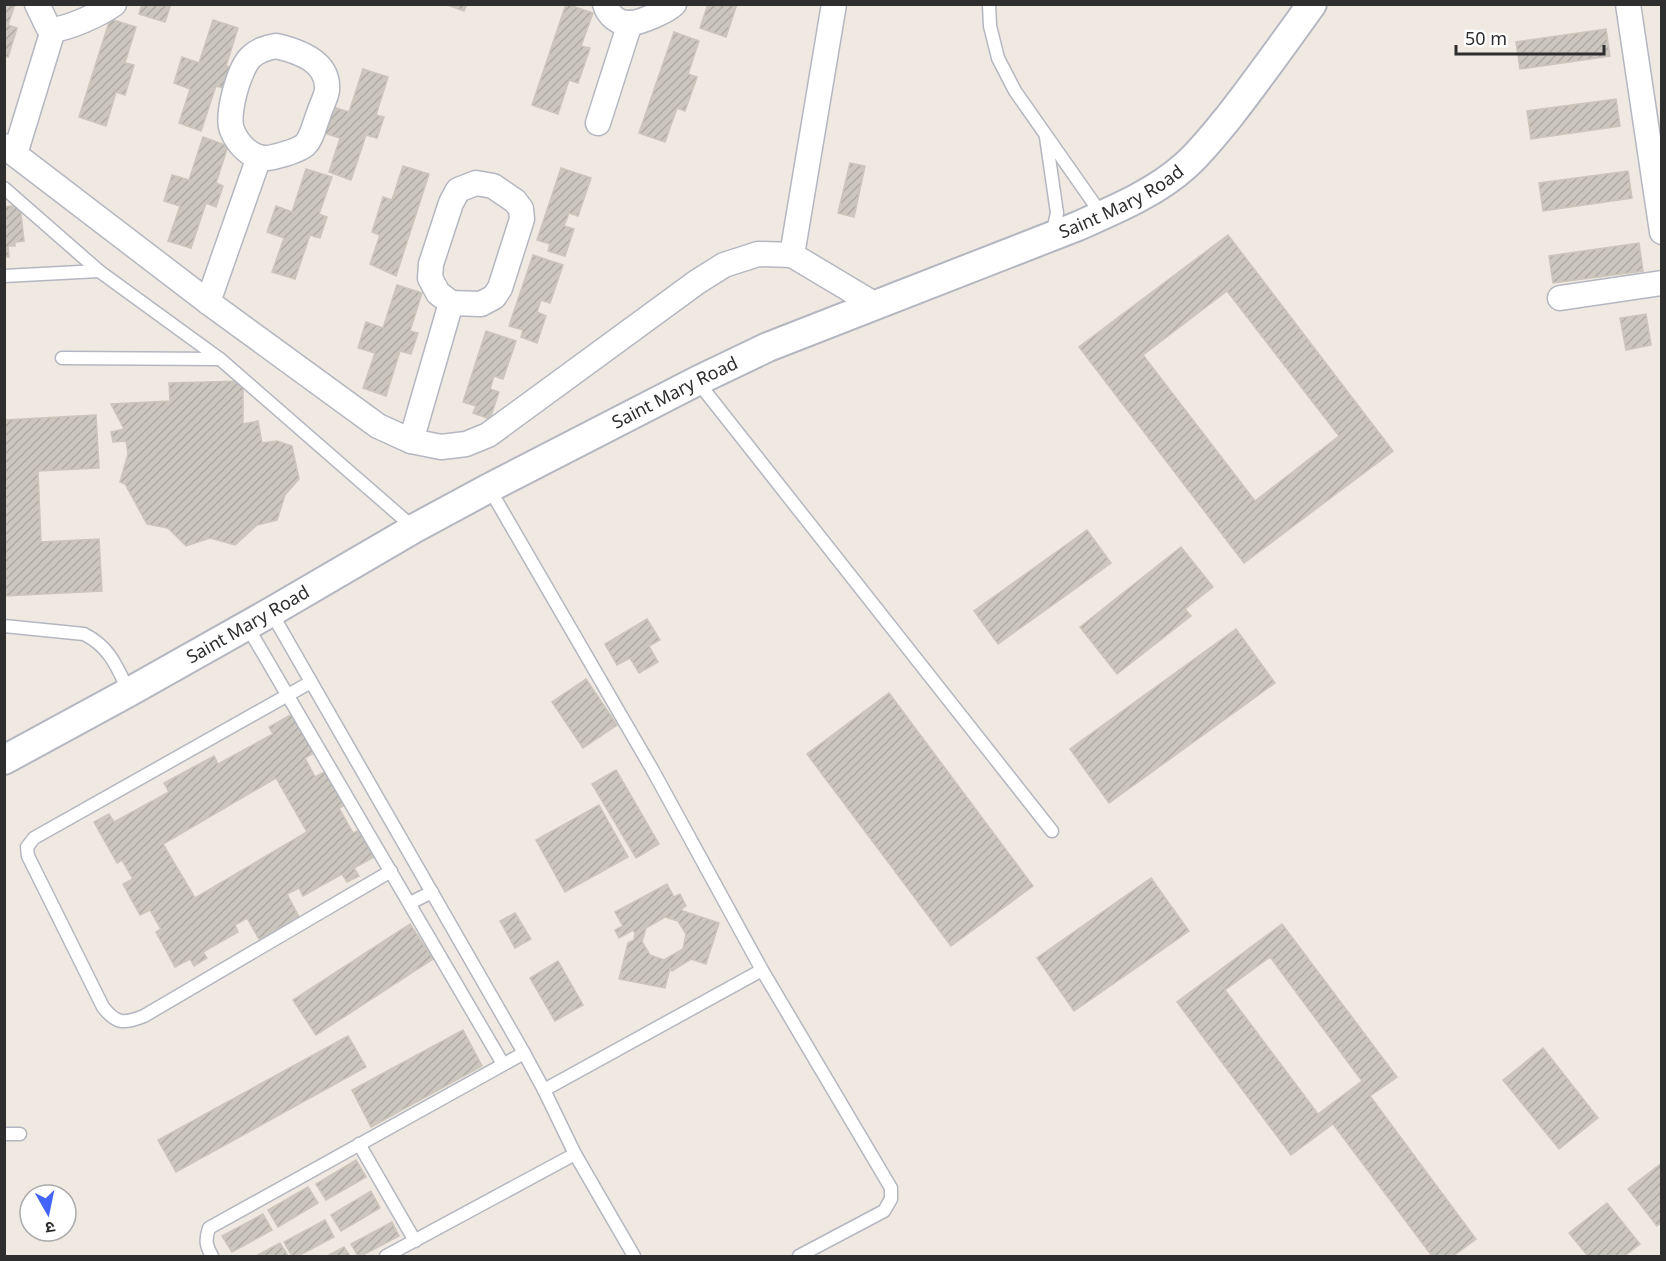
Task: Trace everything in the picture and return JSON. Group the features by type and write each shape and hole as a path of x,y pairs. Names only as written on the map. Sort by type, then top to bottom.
{"street":[{"path":"37,4 48,27 53,30 61,29 104,11 114,4"},
{"path":"605,4 607,12 617,20 630,23 656,15 674,4"},
{"path":"792,255 834,4"},
{"name":"Saint Mary Road","path":"4,760 259,619 415,528 697,381 768,347 1102,215 1157,186 1184,167 1208,142 1246,95 1312,4"},
{"path":"1628,4 1662,232"},
{"path":"598,123 630,23"},
{"path":"53,30 10,150 208,302 378,426 411,441 441,447 466,444 488,435 697,282 724,265 758,254 792,255 874,304"},
{"path":"276,46 296,50 308,56 316,64 324,76 327,90 310,138 305,145 273,157 259,157 238,142 230,124 230,113 242,70 249,58 260,50 276,46"},
{"path":"208,302 259,157"},
{"path":"476,183 493,186 515,201 521,209 522,219 500,288 494,297 480,304 451,303 438,293 430,278 431,264 451,203 458,190 476,183"},
{"path":"1560,298 1662,283"},
{"path":"411,441 451,303"}],"lane":[{"path":"989,4 990,26 998,58 1015,91 1102,215"},
{"path":"1046,135 1057,213 1051,236"},
{"path":"4,188 99,271 220,359 415,528"},
{"path":"4,276 99,271"},
{"path":"62,358 220,359"},
{"path":"697,381 1052,831"},
{"path":"489,488 652,769 762,970 891,1188 891,1199 884,1211 799,1257"},
{"path":"259,619 311,682 524,1053 575,1154 634,1257"},
{"path":"259,619 288,695 503,1064"},
{"path":"4,626 84,634 95,640 113,658 129,692"},
{"path":"311,682 34,838 27,847 28,856 103,1007 111,1017 120,1022 133,1021 144,1016 391,871"},
{"path":"410,903 432,892"},
{"path":"544,1090 762,970"},
{"path":"212,1257 205,1239 209,1228 524,1053"},
{"path":"4,1134 20,1134"},
{"path":"359,1144 415,1241"},
{"path":"386,1257 575,1154"}],"building":[{"path":"4,4 15,4 8,25 17,28 8,57 4,56"},
{"path":"142,4 171,4 165,22 139,14"},
{"path":"445,4 467,4 464,11"},
{"path":"566,4 593,13 581,46 590,48 578,83 569,80 558,114 532,105"},
{"path":"708,4 737,4 726,37 700,28"},
{"path":"110,19 136,27 125,63 134,65 125,95 116,92 106,126 79,117"},
{"path":"213,20 238,28 226,66 233,68 227,89 216,86 201,131 179,123 190,89 174,83 182,57 199,63"},
{"path":"1606,29 1610,56 1520,69 1516,42"},
{"path":"674,32 699,41 688,74 697,77 685,111 677,108 665,142 639,133"},
{"path":"363,69 388,77 376,115 384,117 377,138 366,135 351,180 329,172 340,138 324,133 333,107 349,112"},
{"path":"1616,99 1620,126 1531,139 1527,111"},
{"path":"203,137 228,146 216,183 223,186 216,207 206,203 191,248 168,241 180,206 164,201 172,175 189,180"},
{"path":"850,163 865,166 854,217 838,213"},
{"path":"403,166 429,174 396,276 370,264 380,235 372,232 383,197 392,200"},
{"path":"561,168 591,178 578,216 569,213 564,226 574,229 565,256 548,251 550,244 537,240"},
{"path":"306,169 332,177 319,214 327,217 320,238 310,235 295,279 272,272 284,238 267,232 276,206 292,212"},
{"path":"1628,171 1632,198 1543,211 1539,183"},
{"path":"20,205 24,241 15,242 15,246 8,246 9,257 4,257 4,207"},
{"path":"1228,235 1393,451 1244,563 1079,347","holes":["1227,291 1339,436 1255,501 1143,355"]},
{"path":"1639,243 1643,271 1553,283 1549,256"},
{"path":"533,255 563,265 550,303 541,300 537,312 546,316 537,343 521,337 523,330 509,326"},
{"path":"397,285 422,293 410,331 418,333 411,354 400,351 386,396 363,388 375,353 358,348 366,322 383,328"},
{"path":"1646,314 1651,345 1626,350 1620,318"},
{"path":"486,331 516,341 503,379 494,376 490,389 499,392 490,419 473,413 476,406 463,402"},
{"path":"243,381 243,424 258,421 262,443 277,441 292,446 299,479 285,495 277,520 257,525 235,545 210,538 186,546 168,528 147,524 125,484 120,482 128,454 126,441 113,442 111,432 124,429 111,404 170,401 169,383"},
{"path":"96,415 99,468 38,471 41,542 99,539 102,591 4,596 4,420"},
{"path":"1087,530 1111,563 998,644 974,611"},
{"path":"1181,547 1213,587 1185,609 1191,616 1117,674 1080,627"},
{"path":"647,619 660,640 649,646 658,662 639,673 630,658 617,665 605,644"},
{"path":"1236,629 1275,683 1109,803 1070,749"},
{"path":"586,679 617,725 583,748 552,702"},
{"path":"889,693 1033,886 951,946 807,754"},
{"path":"294,713 315,752 305,758 315,777 326,771 345,805 339,808 353,833 359,830 374,857 354,868 359,876 347,882 342,874 303,896 299,888 287,894 299,917 259,939 247,918 235,925 238,932 203,952 207,958 194,966 190,959 175,967 156,932 161,929 150,910 140,915 123,884 133,879 122,860 117,863 94,822 109,814 114,822 169,792 164,783 214,756 218,764 273,734 269,727","holes":["276,778 307,832 195,898 163,844"]},
{"path":"616,770 659,844 636,858 592,784"},
{"path":"599,805 628,857 565,892 536,840"},
{"path":"1151,878 1189,931 1074,1011 1037,958"},
{"path":"667,884 674,897 680,894 686,906 681,909 683,911 719,923 706,964 691,959 672,971 670,968 665,988 619,979 628,943 634,940 635,933 633,930 619,938 615,930 623,926 615,912","holes":["665,917 678,921 686,934 683,949 664,960 650,955 642,942 646,928"]},
{"path":"515,913 531,939 515,948 500,921"},
{"path":"410,924 433,959 316,1035 293,1000"},
{"path":"1282,924 1397,1077 1370,1096 1476,1239 1453,1256 1432,1256 1333,1124 1291,1155 1177,1002","holes":["1270,957 1362,1081 1318,1114 1225,990"]},
{"path":"558,961 583,1005 555,1021 530,978"},
{"path":"463,1030 482,1066 371,1127 352,1090"},
{"path":"348,1036 366,1067 176,1172 158,1140"},
{"path":"1543,1048 1598,1118 1559,1149 1503,1080"},
{"path":"356,1160 366,1177 326,1200 316,1184"},
{"path":"1662,1163 1662,1222 1657,1226 1628,1189"},
{"path":"308,1187 318,1203 278,1227 268,1210"},
{"path":"371,1191 380,1208 341,1231 331,1215"},
{"path":"1607,1203 1640,1244 1624,1256 1588,1256 1569,1233"},
{"path":"263,1214 272,1230 232,1252 222,1236"},
{"path":"325,1220 334,1237 298,1256 292,1256 284,1242"},
{"path":"392,1222 399,1236 358,1256 351,1244"},
{"path":"280,1243 288,1256 256,1256"},
{"path":"344,1247 350,1256 327,1256"}]}
